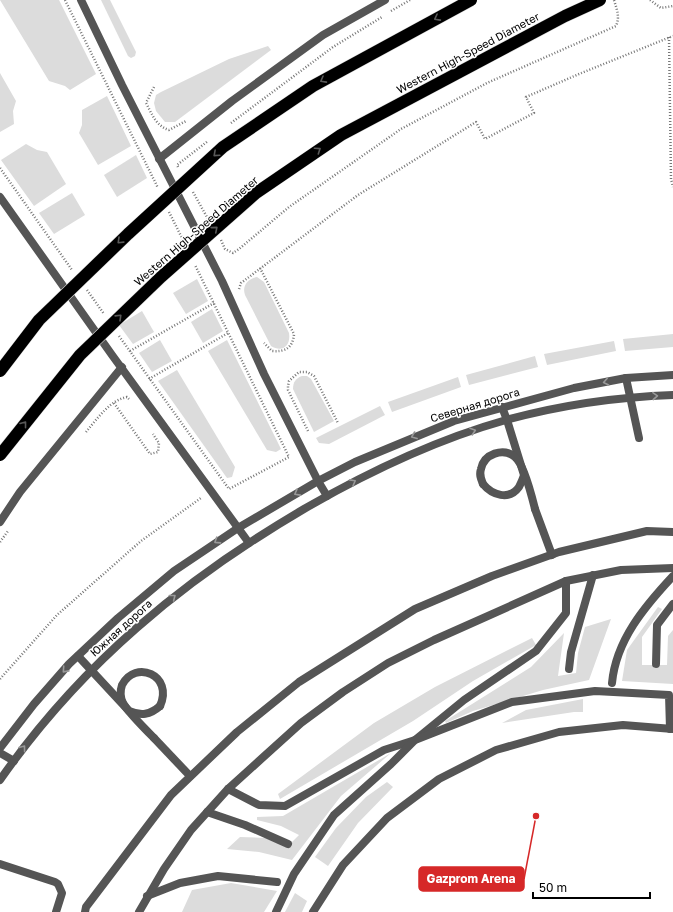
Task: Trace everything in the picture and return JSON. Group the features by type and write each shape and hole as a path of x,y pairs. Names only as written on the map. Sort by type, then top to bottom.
{"highway":[{"path":"0,371 39,320 128,234 222,147 313,86 471,0"},
{"name":"Western High-Speed Diameter","path":"0,455 80,355 161,276 256,192 341,135 544,27 600,0"}],"street":[{"path":"81,0 122,86 222,281 264,374 327,496 361,477 415,452 462,434 507,420 574,405 630,397 673,395"},
{"path":"159,159 232,101 323,35 385,0"},
{"path":"0,197 249,543"},
{"path":"0,522 20,492 122,368"},
{"name":"Северная дорога","path":"274,506 355,462 454,421 574,388 626,378 673,375"},
{"path":"626,378 639,438"},
{"path":"502,407 507,420 524,475 518,487 512,493 504,495 488,491 480,476 481,468 485,460 491,455 499,452 507,453 515,457 520,463 536,509 552,555"},
{"name":"Южная дорога","path":"0,780 35,733 90,670 132,630 217,564 327,496"},
{"name":"Южная дорога","path":"0,748 34,704 78,656 118,618 174,571 274,506"},
{"path":"85,912 90,902 171,794 237,732 299,682 415,609 492,576 552,555 647,532 673,532"},
{"path":"141,911 148,896 191,830 228,789 301,723 343,692 388,663 434,640 566,581 621,570 673,568"},
{"path":"569,669 571,652 593,575"},
{"path":"612,683 618,656 628,632 644,610 673,576"},
{"path":"276,912 294,874 334,815 391,764 415,740 464,700 536,651 566,613 566,581"},
{"path":"656,664 657,625 673,604"},
{"path":"78,656 129,711 137,714 153,712 160,706 163,698 163,690 160,682 147,672 138,672 131,675 124,681 121,688 121,697 124,705 154,738 190,776"},
{"path":"228,789 260,805 285,806 384,750 415,740 512,702 595,691 669,695 671,729 623,725 559,732 496,750 439,779 382,823 343,865 313,912"},
{"path":"0,752 14,761"},
{"path":"207,812 245,825 288,844"},
{"path":"0,864 58,884 62,893 56,912"},
{"path":"148,896 180,883 218,876 277,882"}],"path":[{"path":"65,0 159,192"},
{"path":"390,12 410,0"},
{"path":"218,236 226,249 233,253 239,250 289,207 401,129 487,83 616,26 618,13 614,0"},
{"path":"650,0 661,8 673,6"},
{"path":"227,126 332,47 384,16"},
{"path":"240,295 239,289 241,283 358,195 476,122 485,139 534,113 526,97 673,36"},
{"path":"669,37 671,179 673,187"},
{"path":"154,87 146,103 156,121 162,128 168,130 187,120"},
{"path":"181,171 177,165 209,140"},
{"path":"0,168 76,276"},
{"path":"192,191 211,223"},
{"path":"166,205 183,240"},
{"path":"117,332 149,379 229,489 289,457 193,261"},
{"path":"260,268 294,334 294,340 289,347 281,352 272,351 262,339"},
{"path":"85,288 108,320"},
{"path":"130,351 214,303"},
{"path":"149,379 228,333"},
{"path":"310,437 288,390 289,381 299,372 307,372 314,376 338,423"},
{"path":"132,402 127,398 122,398 114,403 150,454 158,452 159,443 151,431"},
{"path":"0,680 57,615 141,541 200,498"}],"shaded area":[{"path":"0,0 59,0 96,74 70,90 65,86 49,81"},
{"path":"101,0 110,0 136,52 135,56 131,58 128,56"},
{"path":"268,46 271,50 175,122 165,122 156,111 154,103 156,95 161,92 229,59"},
{"path":"0,73 16,101 13,111 14,124 0,132"},
{"path":"107,96 131,146 98,165 79,133 82,125 82,110"},
{"path":"26,144 37,150 47,152 66,184 34,206 1,160"},
{"path":"136,155 147,178 117,197 104,175"},
{"path":"72,193 85,215 54,234 39,213"},
{"path":"257,277 264,282 289,333 289,342 285,347 279,349 271,346 245,295 244,289 246,283 250,279"},
{"path":"197,279 208,301 186,314 173,293"},
{"path":"212,309 223,331 203,343 191,322"},
{"path":"142,311 154,332 133,344 119,325"},
{"path":"673,334 673,347 625,351 623,339"},
{"path":"160,340 172,361 152,372 139,353"},
{"path":"227,340 281,449 276,452 267,450 208,351"},
{"path":"614,341 616,351 547,365 544,354"},
{"path":"535,356 538,367 469,385 466,375"},
{"path":"177,370 235,467 232,477 227,478 158,381"},
{"path":"302,376 307,376 311,379 334,421 314,432 293,389 295,381"},
{"path":"458,377 461,387 392,412 388,402"},
{"path":"380,406 385,415 329,444 319,443 316,438"},
{"path":"658,607 662,609 642,637 642,665 667,665 668,636 673,630 673,684 622,681 627,650"},
{"path":"611,619 589,680 543,690 473,711 446,723 445,721 531,667 564,633 558,676 576,673 578,653 585,627"},
{"path":"532,638 536,645 473,681 413,721 280,799 278,794 374,723 435,687"},
{"path":"583,699 583,712 574,712 502,723 526,710"},
{"path":"391,753 341,796 292,860 259,852 227,849 240,837 266,838 287,847 299,835 281,826 257,820 257,817 283,816"},
{"path":"387,782 393,787 358,823 328,866 315,857 336,828 366,797"},
{"path":"231,883 277,891 264,912 182,912 192,890"},
{"path":"295,893 307,901 302,912 285,912"}],"place":[{"name":"Gazprom Arena","path":"536,816"}]}
